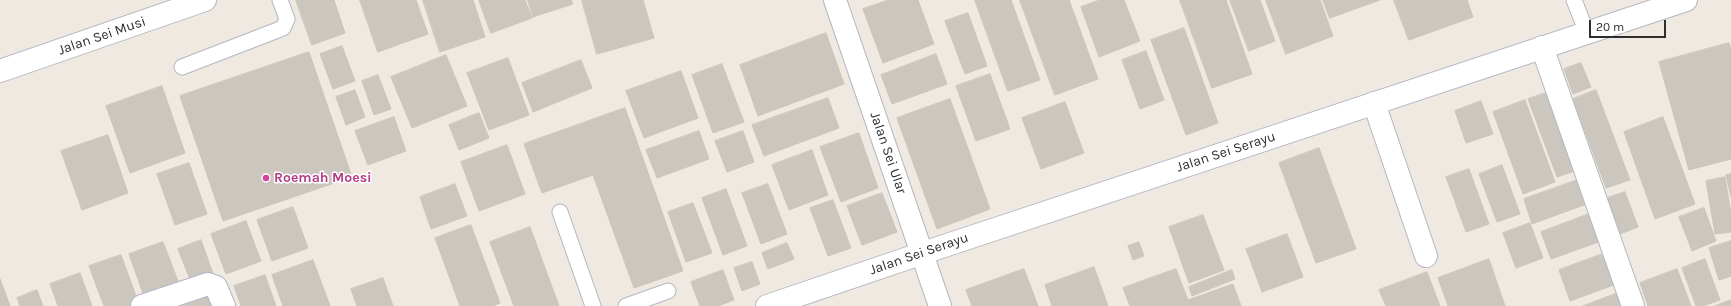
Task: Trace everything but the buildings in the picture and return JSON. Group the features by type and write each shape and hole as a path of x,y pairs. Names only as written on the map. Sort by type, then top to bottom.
{"street":[{"name":"Jalan Sei Musi","path":"0,71 204,0"},
{"name":"Jalan Sei Ular","path":"835,0 940,306"},
{"name":"Jalan Sei Serayu","path":"767,306 1686,0"},
{"path":"1542,47 1634,306"},
{"path":"1374,103 1426,256"},
{"path":"142,306 208,284 216,287 224,306"}],"lane":[{"path":"182,67 283,28 287,20 280,0"},
{"path":"1574,0 1587,33"},
{"path":"560,212 593,306"},
{"path":"626,306 668,291"}],"place":[{"name":"Roemah Moesi","path":"266,178"}]}
